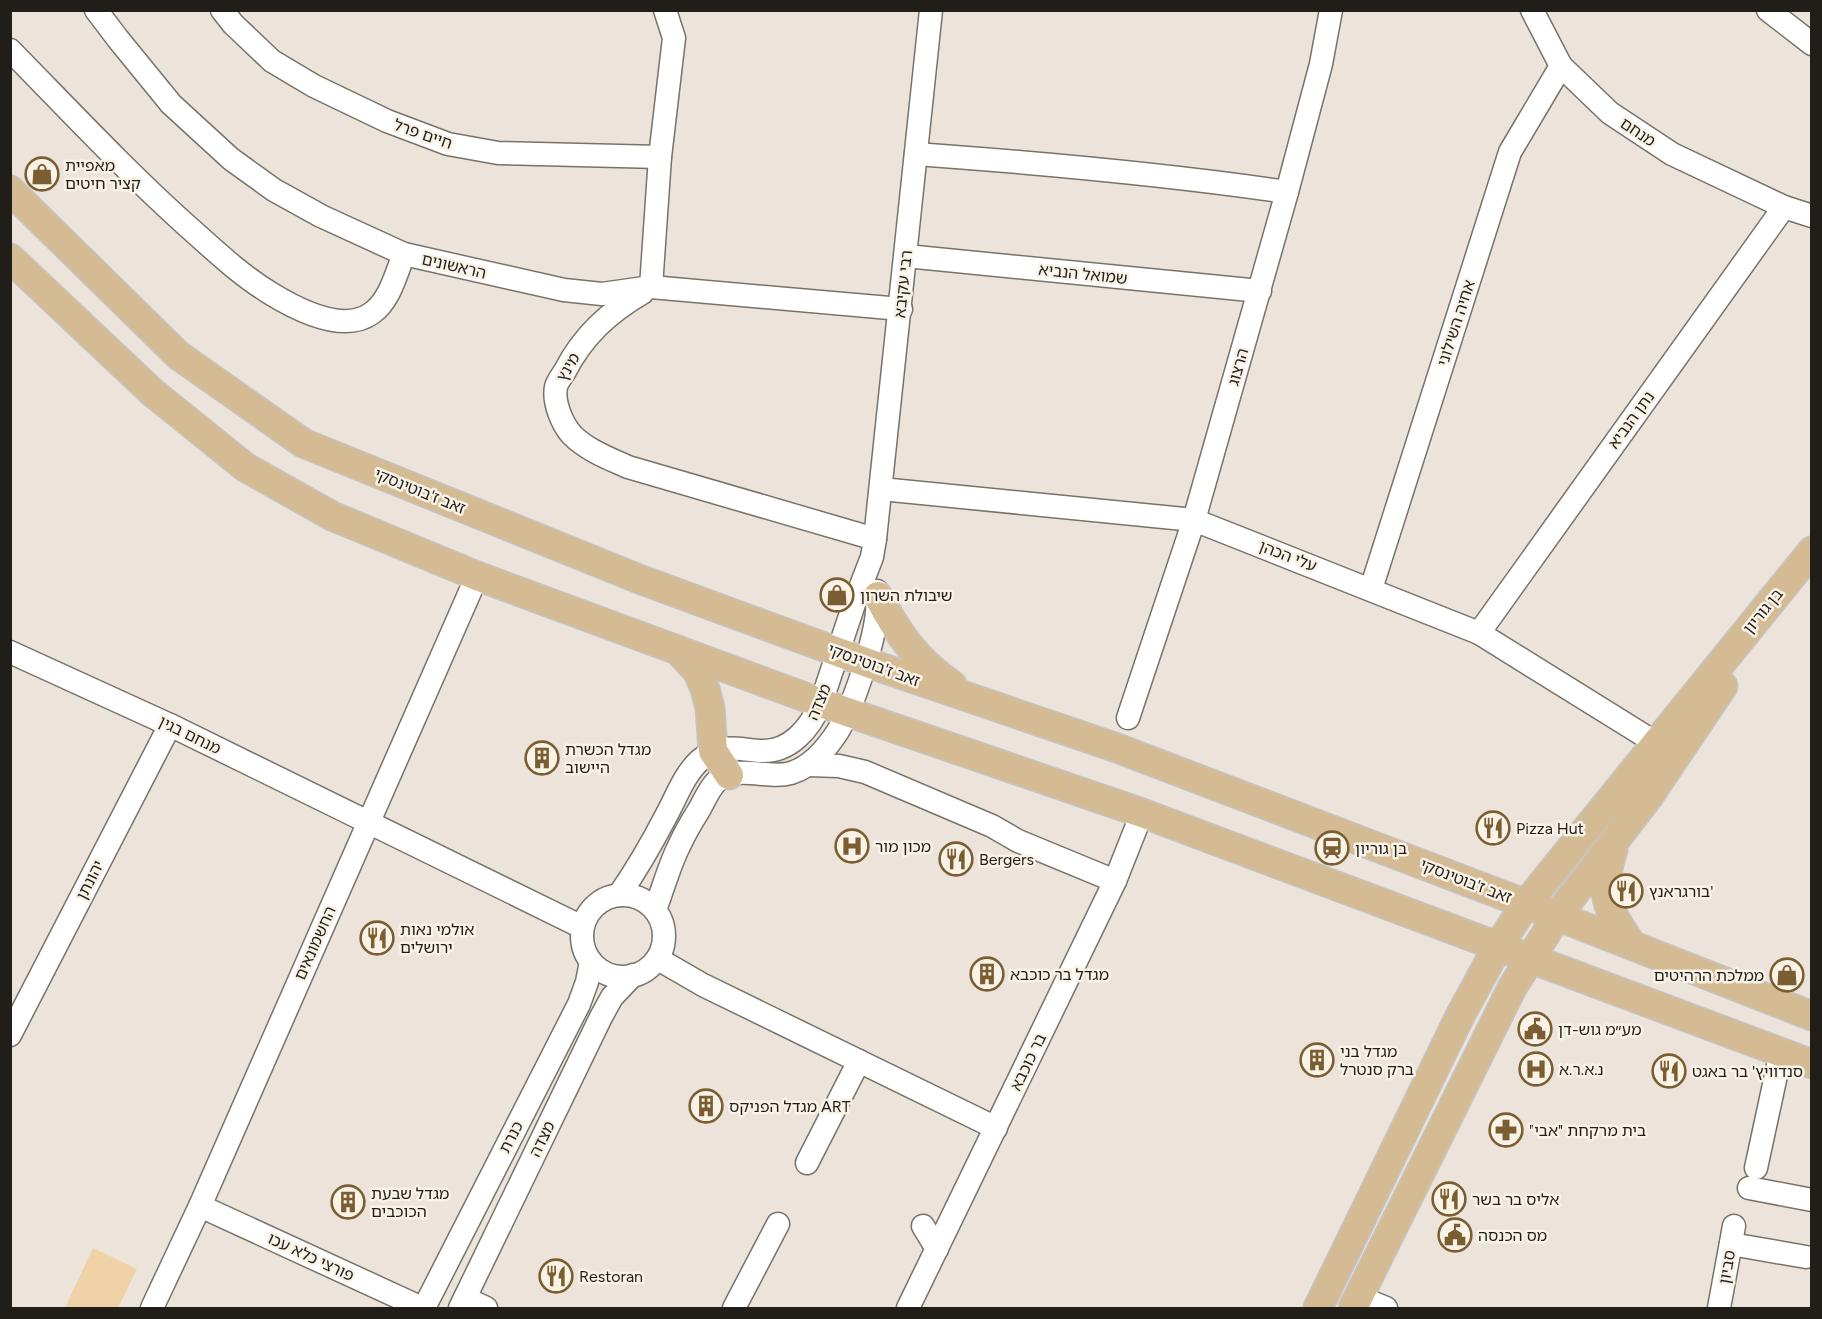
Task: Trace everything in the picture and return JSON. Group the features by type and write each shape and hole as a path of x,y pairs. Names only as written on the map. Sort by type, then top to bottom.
{"main road":[{"name":"זאב ז'בוטינסקי","path":"10,190 178,355 303,443 639,579 865,662 1117,748 1812,1016"},
{"path":"10,258 152,392 245,468 332,516 477,576 834,708 1142,813 1812,1064"},
{"name":"בן גוריון","path":"1318,1308 1460,1016 1498,946 1526,904 1812,552"},
{"name":"בן גוריון","path":"1356,1303 1512,988 1557,916 1649,796 1812,552"},
{"path":"878,597 896,629 913,652 934,673 973,700"},
{"path":"678,650 698,672 705,689 710,708 713,752 729,775"},
{"path":"1617,839 1608,867 1605,890 1612,915 1632,945"}],"street":[{"name":"הראשונים","path":"96,10 171,104 231,159 283,195 321,216 404,254 564,291 602,294 651,287 901,309"},
{"path":"651,287 660,157 674,38 665,10"},
{"name":"רבי עקיבא","path":"834,708 865,662 874,631 878,597 874,548 931,10"},
{"name":"הרצוג","path":"1128,718 1194,520 1260,291 1321,64 1331,10"},
{"name":"מנחם","path":"1532,10 1561,66 1610,113 1672,154 1784,207 1812,216"},
{"path":"1768,10 1812,44"},
{"name":"חיים פרל","path":"234,15 272,61 314,86 387,121 448,144 498,153 660,157"},
{"path":"10,50 155,196 225,260 270,293 332,321 351,321 371,314 386,299 404,254"},
{"name":"אחיה השילוני","path":"1371,589 1510,152 1561,66"},
{"path":"916,153 1198,179 1287,192"},
{"name":"נתן הנביא","path":"1479,633 1784,207"},
{"name":"שמואל הנביא","path":"906,256 1260,291"},
{"name":"מינץ","path":"651,287 618,307 595,327 556,387 562,420 572,434 595,452 628,467 874,548"},
{"name":"עלי הכהן","path":"881,489 1194,520 1479,633 1656,743"},
{"name":"רבי עקיבא","path":"838,652 874,548"},
{"name":"החשמונאים","path":"152,1308 200,1206 477,576"},
{"name":"מנחם בגין","path":"10,652 170,725 582,927"},
{"name":"מצדה","path":"729,775 746,773 772,776 791,773 808,765 824,750 837,731 834,708 838,652"},
{"name":"מצדה","path":"713,752 739,748 762,751 778,749 794,741 813,720 834,708"},
{"name":"יהונתן","path":"10,1035 170,725"},
{"path":"619,895 648,850 689,773 699,761 713,752"},
{"path":"808,765 838,766 865,772 992,826 1018,841 1115,881"},
{"path":"655,910 679,845 712,786 729,775"},
{"name":"בר כוכבא","path":"908,1308 1115,881 1142,813"},
{"path":"619,895 639,898 655,910 662,921 663,947 658,958 649,968 626,977 613,976 601,971 591,963 582,939 582,927 587,915 595,905 606,898 619,895"},
{"path":"658,958 703,985 996,1128"},
{"name":"כנרת","path":"423,1308 579,1004 591,963"},
{"name":"מצדה","path":"463,1303 601,1017 612,997 633,975"},
{"path":"1781,1052 1752,1178 1812,1200"},
{"path":"807,1163 859,1061"},
{"name":"פורצי כלא עכו","path":"200,1206 423,1308"},
{"path":"734,1308 778,1224"},
{"path":"923,1226 937,1249"},
{"name":"סביון","path":"1719,1308 1733,1235 1806,1257"},
{"path":"463,1303 486,1308"},
{"path":"1356,1303 1386,1308"}],"shaded area":[{"path":"93,1248 137,1269 118,1308 65,1308"}],"place":[{"name":"מאפיית קציר חיטים","path":"42,174"},
{"name":"שיבולת השרון","path":"837,595"},
{"name":"מגדל הכשרת היישוב","path":"542,758"},
{"name":"Pizza Hut","path":"1493,828"},
{"name":"מכון מור","path":"852,846"},
{"name":"בן גוריון","path":"1332,848"},
{"name":"Bergers","path":"956,859"},
{"name":"בורגראנץ'","path":"1626,891"},
{"name":"אולמי נאות ירושלים","path":"377,938"},
{"name":"מגדל בר כוכבא","path":"987,974"},
{"name":"ממלכת הרהיטים","path":"1787,975"},
{"name":"מע״מ גוש-דן","path":"1535,1029"},
{"name":"מגדל בני ברק סנטרל","path":"1317,1060"},
{"name":"נ.א.ר.א","path":"1536,1069"},
{"name":"סנדוויץ' בר באגט","path":"1669,1071"},
{"name":"מגדל הפניקס ART","path":"706,1106"},
{"name":"\"בית מרקחת \"אבי","path":"1506,1130"},
{"name":"אליס בר בשר","path":"1449,1199"},
{"name":"מגדל שבעת הכוכבים","path":"348,1202"},
{"name":"מס הכנסה","path":"1455,1235"},
{"name":"Restoran","path":"556,1276"}]}
